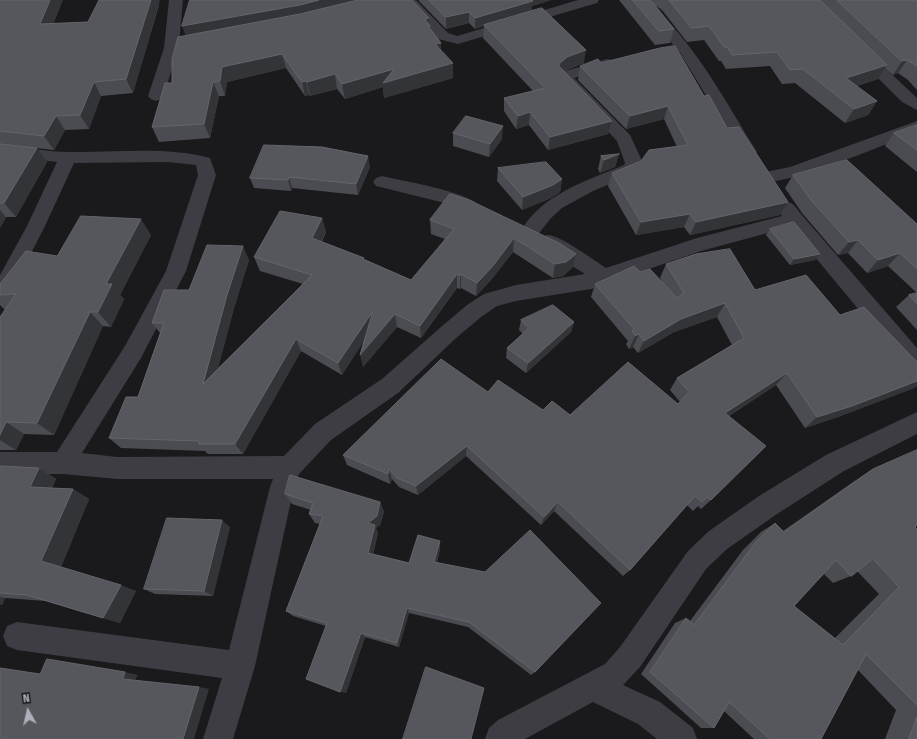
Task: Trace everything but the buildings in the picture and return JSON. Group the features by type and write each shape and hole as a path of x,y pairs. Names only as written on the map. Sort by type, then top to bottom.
{"street":[{"path":"156,96 170,51 176,0"},
{"path":"409,0 443,36 458,40 592,0"},
{"path":"638,0 656,14 676,49 794,219 917,363"},
{"path":"170,51 191,45 216,41"},
{"path":"766,177 793,172 917,126 912,102 852,44"},
{"path":"604,277 564,250 521,229 542,217 556,204 586,188 630,169 634,163 624,139 566,78 570,74 597,65 619,61"},
{"path":"0,150 68,158 167,156 190,158 204,162 207,175 176,271 133,352 63,463"},
{"path":"0,294 36,226 68,158"},
{"path":"781,200 793,172"},
{"path":"382,182 458,200 487,214"},
{"path":"218,739 240,666 282,487 290,467 323,432 390,386 448,333 474,311 491,300 516,293 591,281 628,267 697,245 794,219"},
{"path":"500,739 509,731 615,674 630,656 697,560 718,540 768,505 835,463 917,422"},
{"path":"0,463 63,463 117,468 290,467"},
{"path":"17,636 240,666"},
{"path":"592,686 649,713 682,739"}]}
